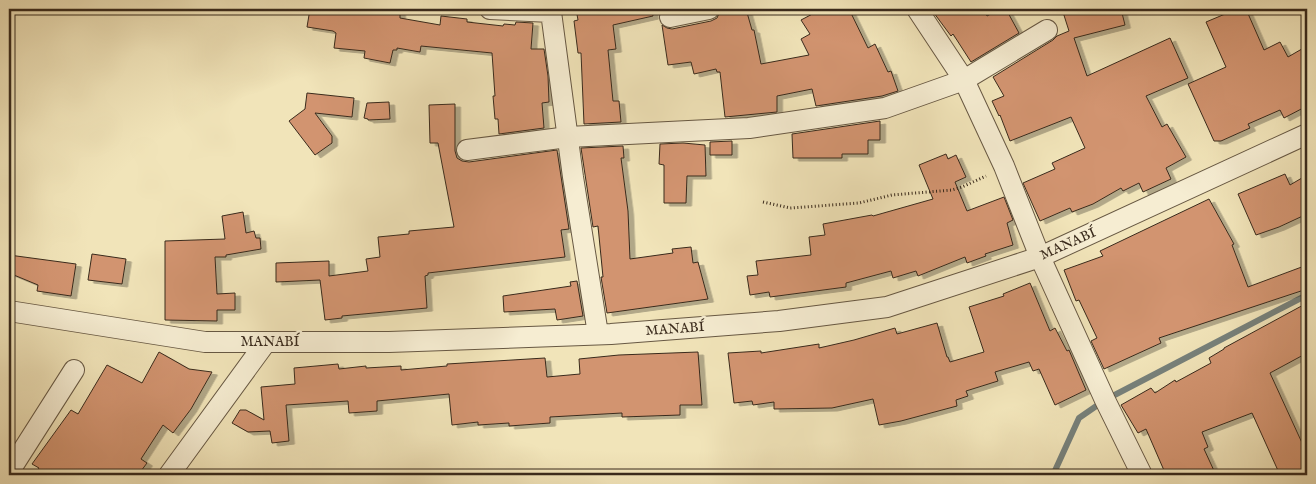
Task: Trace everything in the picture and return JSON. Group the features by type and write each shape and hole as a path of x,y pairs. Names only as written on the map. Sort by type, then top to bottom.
{"street":[{"path":"490,9 551,11 573,177 598,334"},
{"path":"670,17 709,9"},
{"path":"917,9 964,80 1004,166 1040,257 1104,400 1142,475"},
{"path":"468,150 568,137 749,128 885,108 964,80 1047,30"},
{"name":"MANABÍ","path":"9,312 205,342 388,342 598,334 779,321 888,306 1040,257 1307,134"},
{"path":"168,475 266,342"},
{"path":"9,472 74,370"}],"path":[{"path":"763,202 790,208 859,203 892,195 952,190 1004,166"}],"building":[{"path":"310,9 353,13 353,9 400,10 400,18 440,25 441,16 467,19 467,22 503,26 504,24 515,25 516,22 533,23 531,49 544,49 548,76 549,102 542,103 544,128 499,134 498,119 495,119 493,96 495,96 492,53 421,46 420,52 397,48 397,50 393,50 390,63 364,58 365,51 334,48 336,33 333,31 307,27"},
{"path":"576,9 652,9 653,16 613,25 616,49 608,50 613,101 619,101 621,122 584,124 581,53 578,53 574,21 578,20"},
{"path":"721,9 746,9 752,30 754,30 761,64 809,55 801,39 810,34 801,20 822,9 849,9 868,48 875,44 888,72 891,71 898,91 882,96 816,106 812,89 777,96 777,112 725,117 720,72 717,72 716,69 694,74 691,62 668,65 662,25 672,29 711,21 717,18"},
{"path":"931,9 983,9 987,16 1000,9 1006,9 1019,33 971,62 953,34 951,36"},
{"path":"1062,9 1121,9 1125,25 1074,38 1087,76 1170,38 1188,78 1146,96 1162,127 1167,124 1186,157 1166,168 1171,179 1143,192 1139,183 1123,191 1121,188 1093,204 1072,212 1070,208 1040,221 1023,183 1055,169 1052,163 1085,148 1071,117 1010,141 1000,115 992,101 1004,96 993,77 1057,36 1069,31"},
{"path":"1237,9 1246,9 1264,50 1280,42 1288,57 1307,46 1307,106 1284,118 1280,110 1248,124 1250,128 1221,141 1214,141 1188,84 1226,67 1206,22"},
{"path":"307,93 354,98 352,117 315,113 332,136 332,143 315,155 289,121 305,109"},
{"path":"389,102 390,119 368,120 364,118 367,103"},
{"path":"455,104 455,151 457,158 462,161 469,162 557,150 569,229 561,230 565,257 428,273 425,276 427,308 342,316 342,318 325,320 320,280 276,282 276,263 329,261 329,276 368,271 366,259 380,257 378,237 409,234 409,231 454,227 438,143 430,143 429,105"},
{"path":"880,121 880,140 868,140 868,154 842,154 842,158 793,158 792,134"},
{"path":"732,141 732,155 710,155 710,142"},
{"path":"683,143 705,145 706,176 687,176 686,203 664,203 664,165 659,164 660,144"},
{"path":"623,146 624,158 621,158 628,211 630,259 673,253 672,249 691,247 693,263 698,262 708,299 607,313 601,277 603,277 598,226 593,227 581,148"},
{"path":"946,154 948,159 956,155 966,177 955,182 967,211 1004,197 1013,220 1007,223 1013,245 985,254 986,256 967,263 965,257 918,276 916,271 893,278 891,271 846,283 846,287 770,297 769,292 750,295 747,276 758,275 756,261 811,255 809,237 825,235 823,224 873,216 933,199 919,165"},
{"path":"1285,174 1290,185 1307,175 1307,214 1256,235 1238,194"},
{"path":"1209,199 1234,244 1232,245 1248,287 1307,265 1307,289 1159,338 1161,343 1104,369 1091,341 1097,338 1079,300 1076,301 1064,270 1103,256 1100,251"},
{"path":"243,212 246,233 254,231 256,238 260,238 261,249 226,255 226,257 215,257 217,294 235,293 235,310 217,310 217,321 165,320 165,241 225,239 222,216"},
{"path":"92,254 126,259 122,284 88,280"},
{"path":"9,255 76,264 71,296 37,291 38,285 9,273"},
{"path":"577,281 583,316 557,320 555,309 504,312 503,296 571,286 570,282"},
{"path":"1030,283 1050,331 1055,328 1067,351 1069,350 1086,390 1055,405 1039,369 1033,371 1029,362 995,372 998,381 966,391 968,396 956,400 957,406 879,425 873,399 832,408 774,409 774,402 753,405 752,401 734,403 728,353 761,351 761,353 819,344 819,348 895,328 897,334 937,323 950,362 984,352 969,307 1004,296 1003,294"},
{"path":"1307,303 1307,353 1270,373 1303,445 1307,443 1307,475 1280,475 1252,413 1202,432 1208,447 1204,449 1216,475 1166,475 1146,429 1138,433 1121,405 1151,388 1155,393 1175,380 1176,382 1211,363 1209,358 1224,348"},
{"path":"159,352 189,369 212,372 191,409 173,433 163,425 141,459 147,463 138,475 34,475 39,468 32,464 71,410 78,414 107,365 142,383"},
{"path":"698,352 702,405 680,405 680,415 622,417 622,413 550,417 550,423 509,426 509,423 478,425 478,422 452,425 449,394 377,401 377,411 349,413 348,401 286,405 289,441 272,443 270,431 248,432 232,423 240,410 246,410 264,420 261,387 295,384 294,368 338,364 339,369 366,366 366,368 401,366 401,370 447,366 447,364 545,358 547,377 580,374 579,359 619,355"}],"waterway":[{"path":"1053,475 1079,418 1105,400 1307,295"}]}
